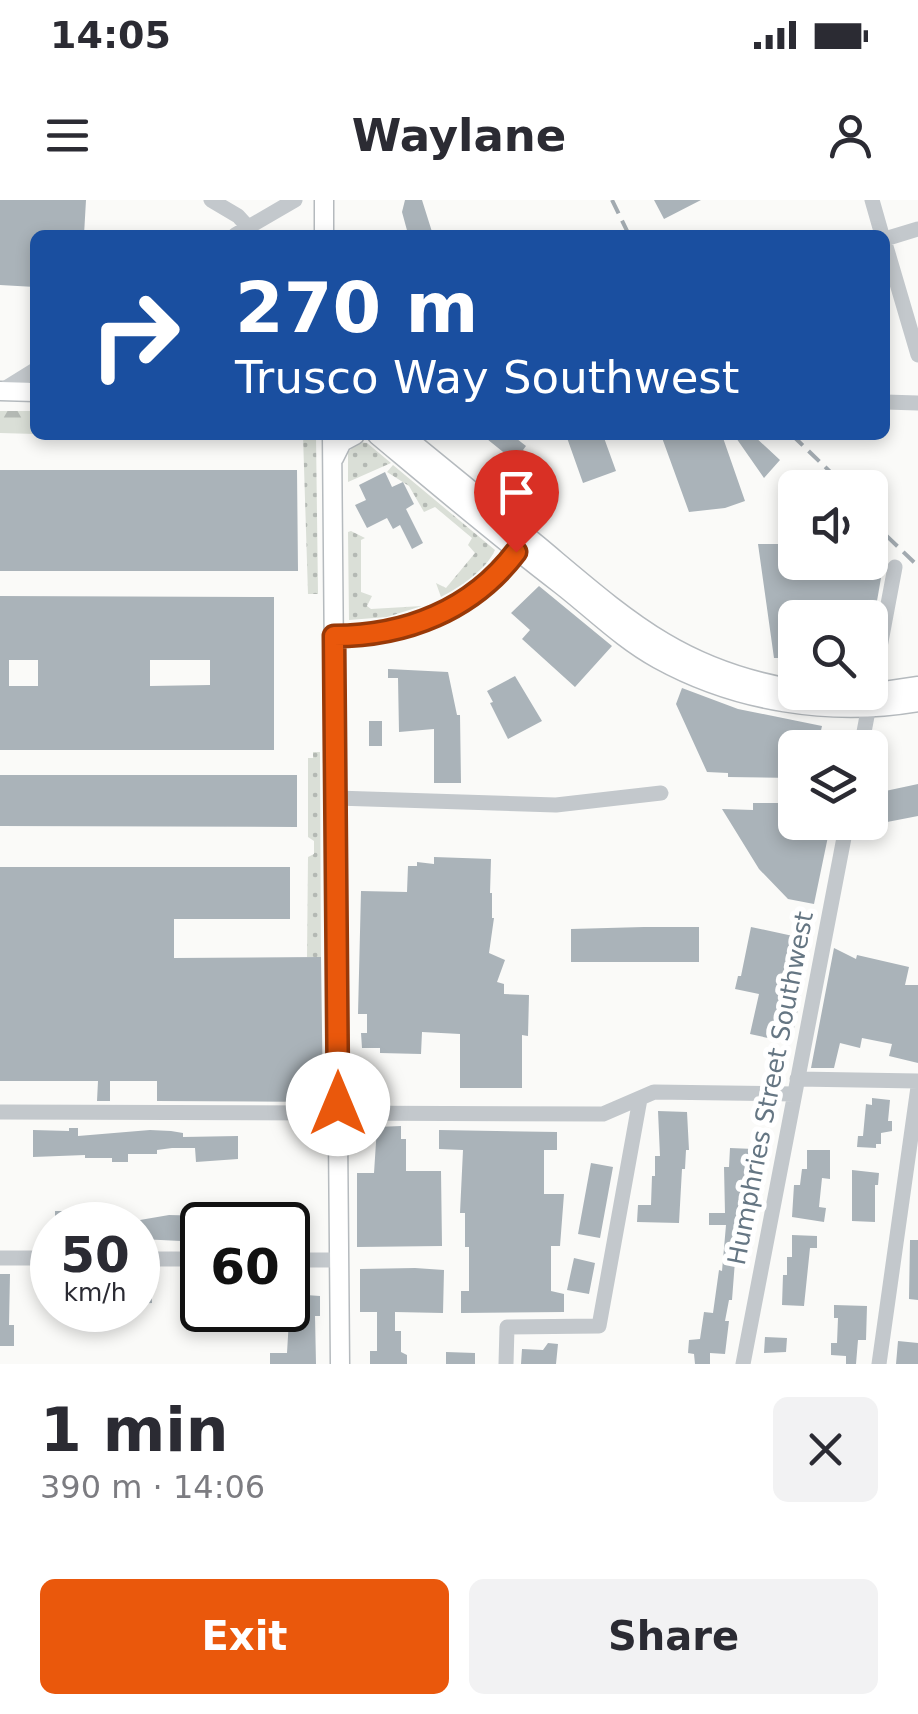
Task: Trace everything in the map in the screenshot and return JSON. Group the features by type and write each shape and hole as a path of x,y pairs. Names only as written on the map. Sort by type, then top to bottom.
{"main road":[{"path":"324,200 324,230"},
{"path":"0,392 30,392"},
{"path":"332,440 340,1364"},
{"path":"332,463 345,440"},
{"path":"384,440 658,641 726,671 778,684"},
{"path":"408,440 522,544 658,659 730,691 778,702"},
{"path":"888,695 918,686"},
{"path":"888,701 918,702"}],"street":[{"path":"211,200 238,216 241,230"},
{"path":"243,230 295,200"},
{"path":"872,200 881,230"},
{"path":"890,237 918,229"},
{"path":"890,259 918,355"},
{"path":"0,392 30,373"},
{"path":"890,402 918,403"},
{"path":"334,636 386,633 429,620 479,590 522,544"},
{"path":"888,604 895,566"},
{"path":"336,798 556,804 661,792"},
{"name":"Humphries Street Southwest","path":"743,1364 843,840"},
{"path":"0,1112 603,1114 654,1092 918,1084 880,1364"},
{"path":"506,1364 506,1327 598,1326 640,1098"},
{"path":"0,1258 30,1258"},
{"path":"310,1260 339,1260"}],"green space":[{"path":"0,411 30,411 30,434 0,433"},
{"path":"303,440 316,440 318,594 308,594"},
{"path":"359,442 367,443 391,463 348,482 348,452"},
{"path":"393,465 495,550 479,571 441,597 436,583 446,588 475,553 468,545 472,538 435,507 424,512 409,486 387,472"},
{"path":"351,531 365,538 361,540 361,592 372,596 367,606 422,606 387,617 349,620"},
{"path":"313,752 320,752 321,957 307,957 308,857 314,854 314,841 308,837 308,758 313,758"}],"building":[{"path":"0,200 86,200 84,230 30,230 30,287 0,285"},
{"path":"405,200 422,200 431,230 407,230 402,212"},
{"path":"654,200 701,200 664,219"},
{"path":"488,440 518,440 526,446 523,450 527,454 518,464"},
{"path":"568,440 605,440 616,471 583,483"},
{"path":"663,440 724,440 745,501 725,508 689,512"},
{"path":"737,440 758,440 780,460 764,478"},
{"path":"0,470 297,470 298,571 0,571"},
{"path":"385,472 392,487 403,482 414,504 406,509 423,543 412,549 400,525 393,529 387,518 367,528 355,505 366,500 359,485"},
{"path":"758,544 778,544 778,580 881,580 877,600 778,600 778,658 774,658"},
{"path":"539,586 612,646 575,687 522,639 530,630 511,613"},
{"path":"0,596 274,597 274,750 0,750","holes":["9,660 38,660 38,686 9,686","150,660 210,660 210,685 150,686"]},
{"path":"388,669 448,672 460,715 461,783 434,783 434,729 399,732 398,678 388,678"},
{"path":"515,676 542,721 508,739 487,691"},
{"path":"682,688 738,709 822,726 821,730 778,730 778,778 728,777 728,773 707,772 676,704"},
{"path":"369,721 382,721 382,746 369,746"},
{"path":"0,775 297,775 297,827 0,826"},
{"path":"918,784 918,816 888,822 888,790"},
{"path":"753,803 778,803 778,840 827,840 814,904 788,899 759,869 722,809 753,810"},
{"path":"434,857 491,859 494,918 489,953 505,960 497,982 504,984 504,994 529,995 528,1036 522,1035 522,1088 460,1088 460,1034 422,1032 421,1054 380,1053 380,1048 362,1048 361,1033 367,1033 367,1014 358,1014 361,891 407,892 408,866 417,866 417,862 434,864"},
{"path":"0,867 290,867 290,919 174,919 174,958 321,957 323,1102 157,1101 157,1081 110,1081 110,1101 97,1101 98,1081 0,1081"},
{"path":"699,927 699,962 571,962 571,929"},
{"path":"751,927 793,936 789,956 808,960 791,1043 750,1034 759,994 735,989"},
{"path":"834,948 856,959 857,955 909,967 905,985 918,985 918,1063 889,1056 892,1044 862,1038 860,1048 840,1043 834,1068 811,1068"},
{"path":"872,1098 890,1100 888,1121 892,1121 892,1131 881,1133 881,1144 876,1144 876,1148 857,1147 858,1136 863,1136 866,1104 872,1105"},
{"path":"658,1111 687,1112 689,1150 682,1169 679,1223 637,1222 638,1205 651,1205 655,1156 660,1156"},
{"path":"401,1126 401,1139 406,1139 406,1171 441,1171 442,1246 357,1247 357,1173 374,1173 377,1127"},
{"path":"78,1128 78,1136 150,1130 183,1133 183,1137 238,1136 238,1159 196,1162 195,1148 128,1154 128,1162 85,1155 33,1157 33,1130"},
{"path":"439,1130 557,1132 557,1150 544,1150 544,1194 564,1194 560,1246 551,1246 551,1291 564,1294 564,1312 461,1313 461,1291 469,1291 469,1247 465,1247 465,1213 460,1213 463,1150 439,1149"},
{"path":"730,1148 754,1149 752,1183 743,1183 743,1206 738,1206 740,1262 735,1261 732,1300 725,1321 729,1321 725,1354 710,1353 710,1364 695,1364 694,1354 688,1353 689,1340 700,1339 704,1312 713,1313 719,1270 722,1271 726,1225 709,1225 709,1213 725,1213 724,1167 729,1167"},
{"path":"807,1150 830,1150 830,1179 822,1178 819,1207 826,1208 824,1222 792,1217 794,1185 800,1185 802,1169 807,1169"},
{"path":"591,1163 613,1167 600,1238 578,1234"},
{"path":"852,1170 879,1173 875,1185 875,1222 852,1221"},
{"path":"180,1215 180,1241 160,1240 160,1217"},
{"path":"792,1235 817,1236 817,1248 810,1248 804,1306 782,1305 783,1275 787,1275 787,1257 792,1257"},
{"path":"910,1240 918,1240 918,1300 909,1299"},
{"path":"574,1258 595,1263 589,1294 567,1290"},
{"path":"360,1269 444,1270 443,1313 395,1312 395,1331 401,1331 401,1352 407,1355 407,1364 370,1364 370,1351 377,1351 377,1312 360,1312"},
{"path":"0,1274 10,1274 9,1325 14,1325 14,1346 0,1346"},
{"path":"310,1295 320,1296 320,1316 315,1316 316,1364 270,1364 270,1353 287,1353 288,1332 310,1332"},
{"path":"834,1305 867,1306 866,1340 858,1340 856,1364 846,1364 846,1356 831,1355 831,1343 837,1343"},
{"path":"765,1337 787,1338 786,1352 764,1353"},
{"path":"898,1341 918,1343 918,1364 896,1364"},
{"path":"548,1343 558,1344 556,1364 521,1364 522,1349 543,1350"},
{"path":"446,1352 475,1353 475,1364 446,1364"}],"railway":[{"path":"612,200 627,230"},
{"path":"797,440 828,470"},
{"path":"888,537 918,566"}],"route":[{"path":"338,1104 334,636 386,633 418,625 465,601 505,567 516,552"}]}
